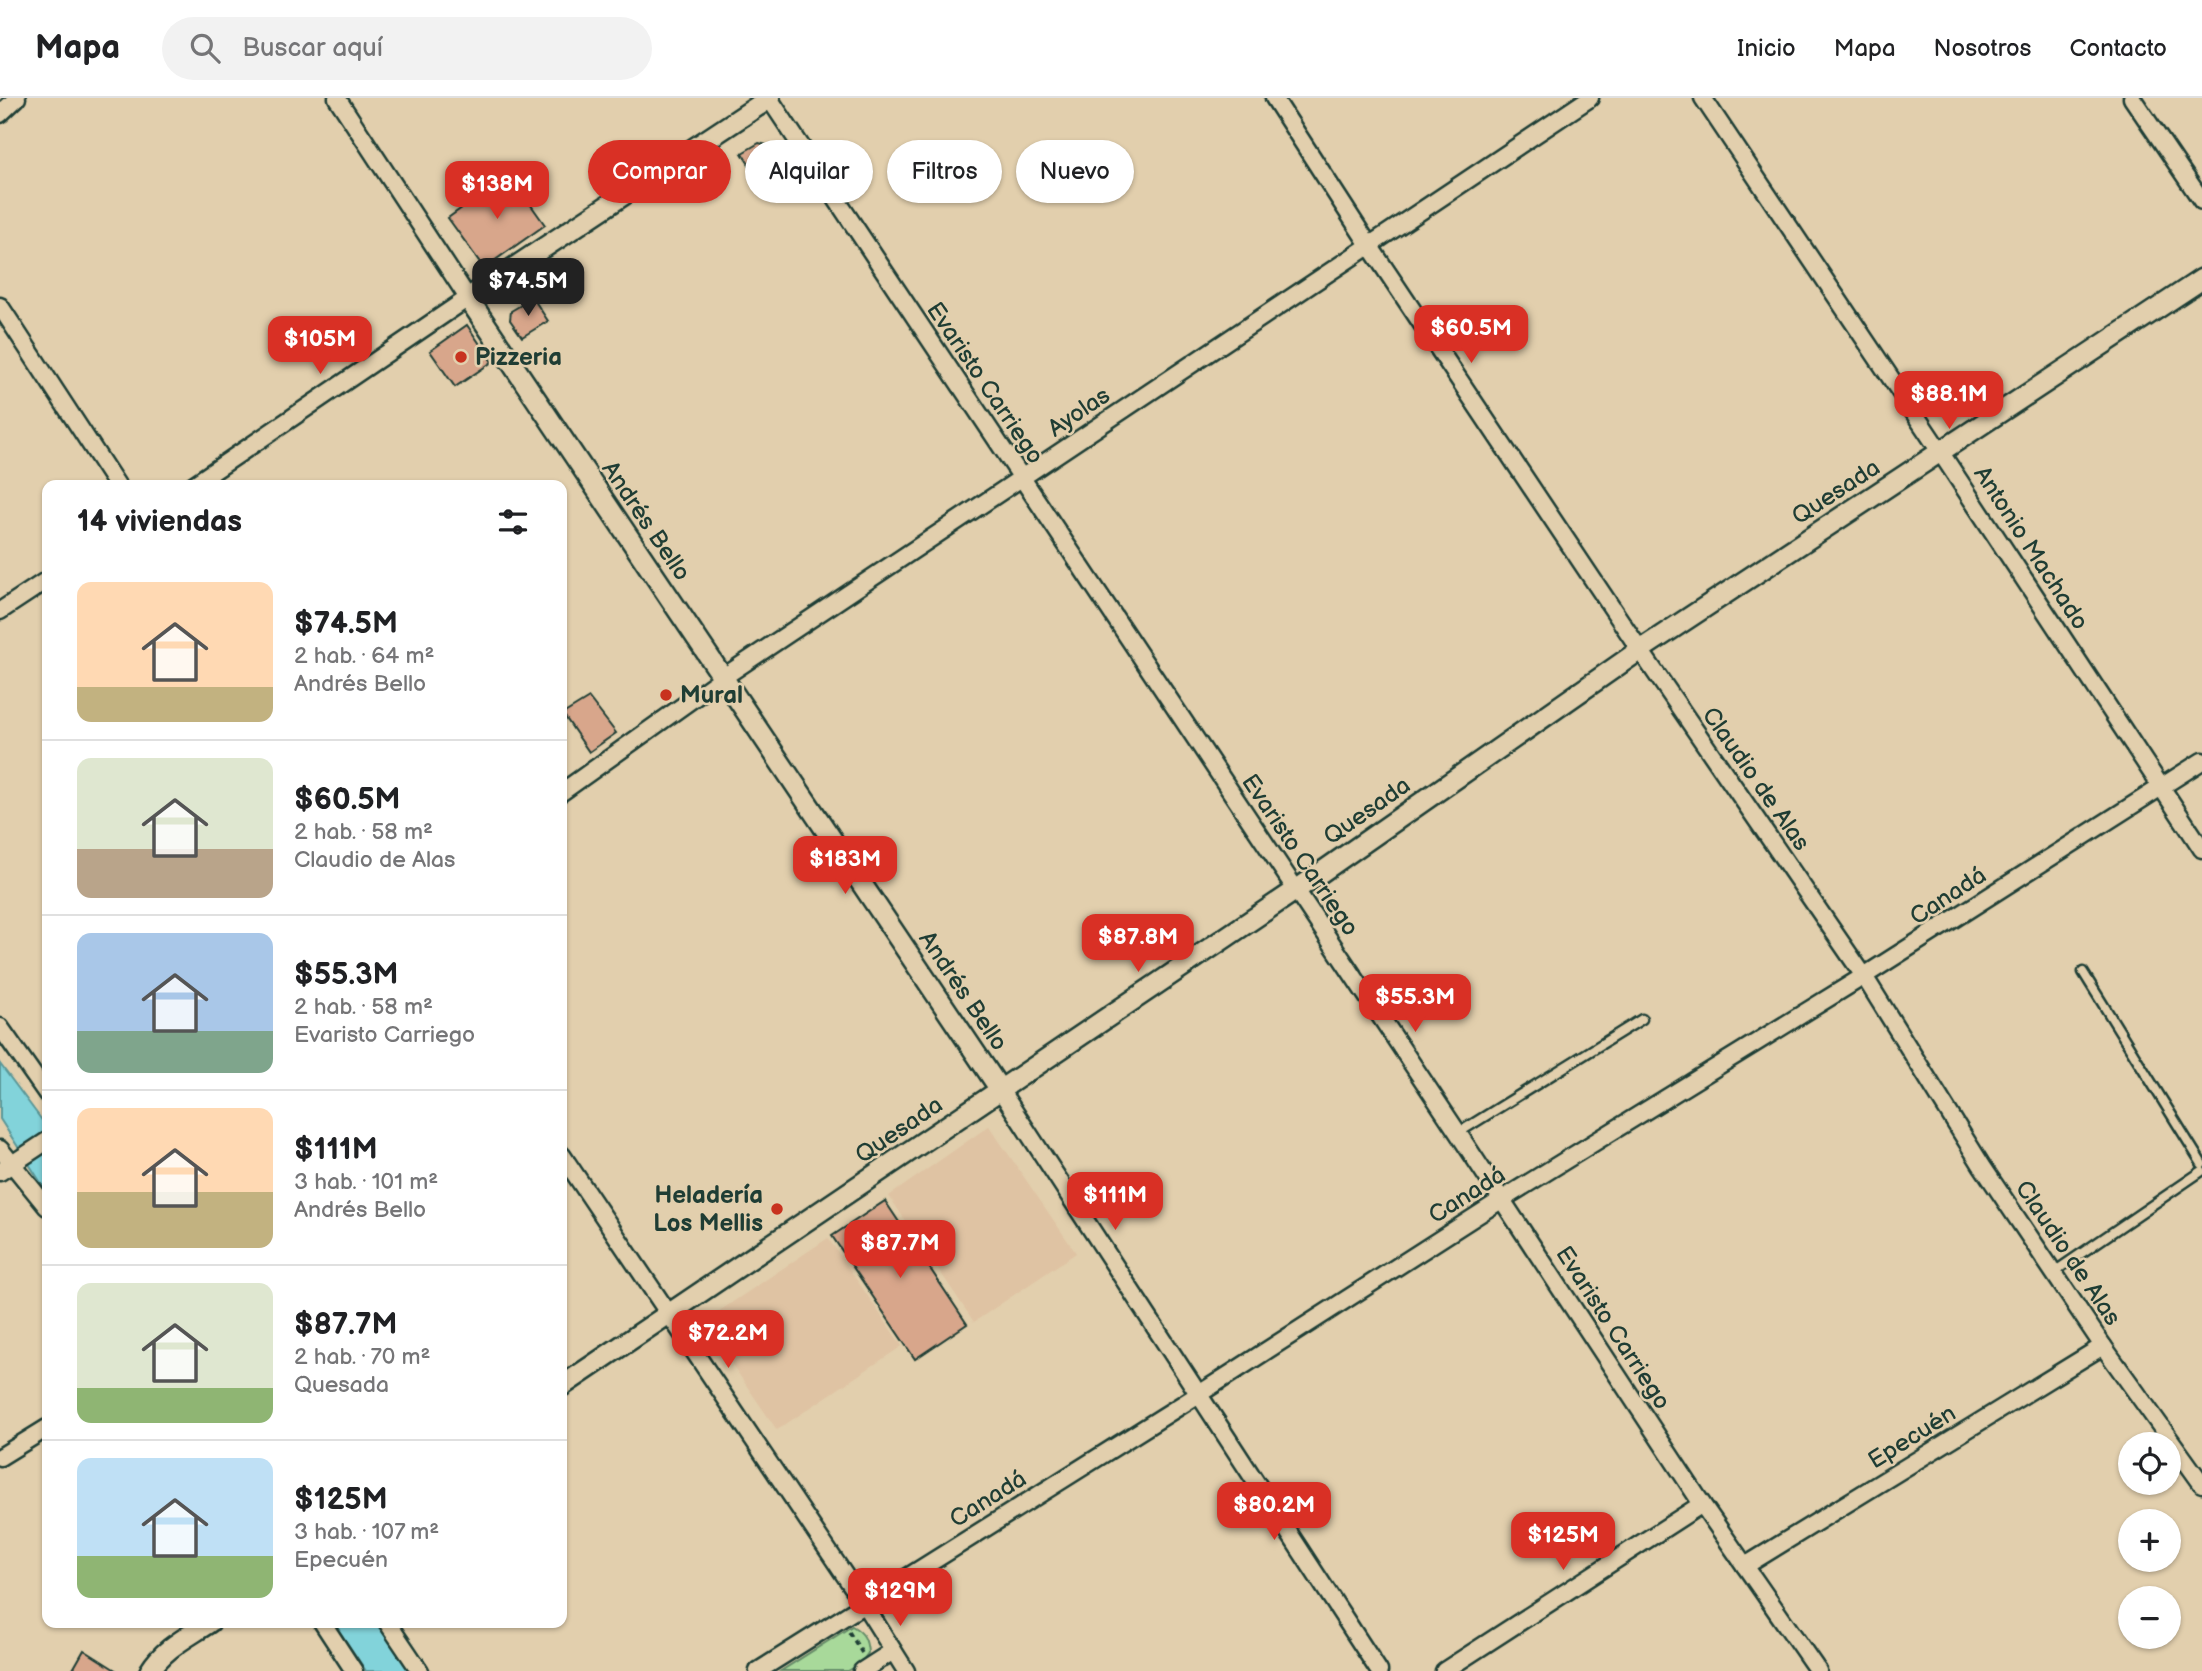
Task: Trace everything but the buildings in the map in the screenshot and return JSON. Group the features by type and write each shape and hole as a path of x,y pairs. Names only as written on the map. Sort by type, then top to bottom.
{"street":[{"path":"0,114 17,98"},
{"name":"Andrés Bello","path":"337,98 722,678 1001,1091 1380,1671"},
{"path":"200,480 769,98"},
{"name":"Evaristo Carriego","path":"769,98 1702,1504 1818,1671"},
{"name":"Claudio de Alas","path":"1274,98 1640,650 1864,976 1982,1166 2103,1346 2202,1484"},
{"name":"Ayolas","path":"567,788 722,678 1590,98"},
{"name":"Antonio Machado","path":"1703,98 2202,849"},
{"path":"2132,98 2202,201"},
{"name":"Quesada","path":"567,1383 1296,890 1640,650 2202,279"},
{"path":"0,306 114,480"},
{"path":"0,611 42,583"},
{"name":"Canadá","path":"758,1671 1199,1394 1501,1200 1864,976 2202,761"},
{"path":"0,1027 42,1087"},
{"path":"10,1165 42,1144"},
{"path":"0,1149 10,1165 42,1201"},
{"path":"567,1163 667,1315 864,1604 906,1671"},
{"name":"Epecuén","path":"1745,1566 2103,1346"},
{"path":"0,1457 42,1431"},
{"path":"1444,1671 1702,1504"},
{"path":"150,1671 158,1658 169,1648 201,1628"},
{"path":"325,1628 355,1671"},
{"path":"391,1628 420,1671"},
{"path":"866,1669 893,1651"}],"lane":[{"path":"2083,972 2202,1164"},
{"path":"1458,1133 1642,1019"},
{"path":"2054,1272 2202,1171"}],"path":[{"path":"841,1618 866,1669"}],"shaded area":[{"path":"989,1126 1076,1253 974,1322 889,1196"},
{"path":"828,1238 902,1346 777,1430 703,1322"}],"green space":[{"path":"852,1626 862,1634 867,1644 868,1653 860,1664 848,1671 781,1671"}],"water":[{"path":"0,1064 42,1120 42,1184 0,1119"},
{"path":"337,1628 381,1628 409,1671 366,1671"}],"place":[{"name":"Pizzeria","path":"461,357"},
{"name":"Mural","path":"666,695"},
{"name":"Heladería Los Mellis","path":"777,1209"}]}
